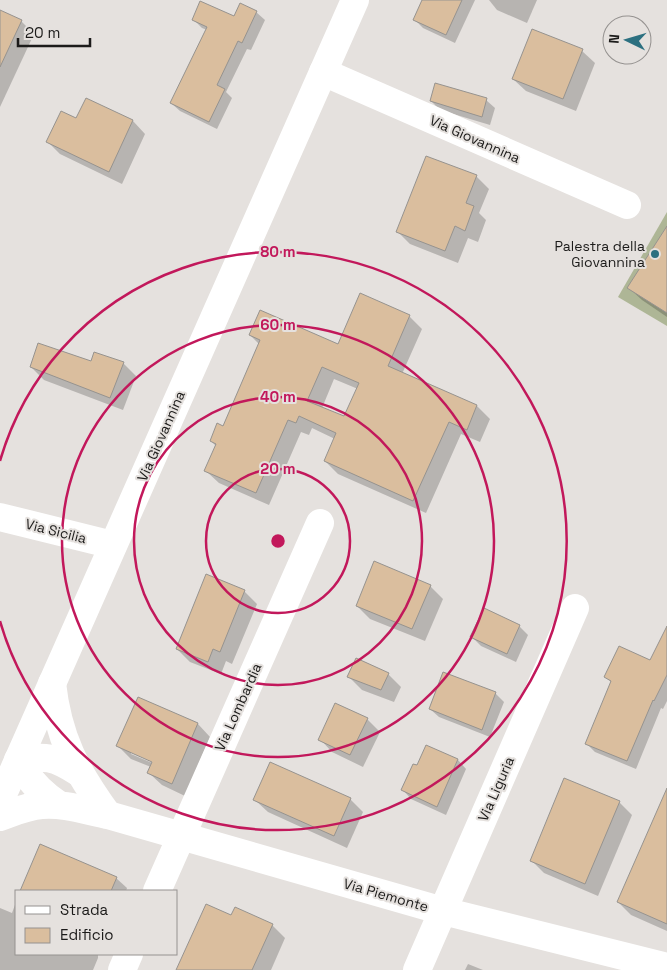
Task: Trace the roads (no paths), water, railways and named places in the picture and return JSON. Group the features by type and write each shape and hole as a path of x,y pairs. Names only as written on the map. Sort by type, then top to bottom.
{"street":[{"name":"Via Giovannina","path":"0,800 355,0"},
{"name":"Via Giovannina","path":"323,72 627,205"},
{"name":"Via Sicilia","path":"0,517 113,545"},
{"name":"Via Lombardia","path":"157,890 320,523"},
{"name":"Via Liguria","path":"417,970 575,608"},
{"path":"52,683 54,706 59,726 78,772 108,815"},
{"path":"18,760 50,757 62,761 78,772"},
{"name":"Via Piemonte","path":"18,760 35,786 59,805"},
{"name":"Via Piemonte","path":"0,817 24,808 42,805 59,805 108,815 443,911 667,968"},
{"path":"122,970 129,955"}],"place":[{"name":"Palestra della Giovannina","path":"655,254"}]}
